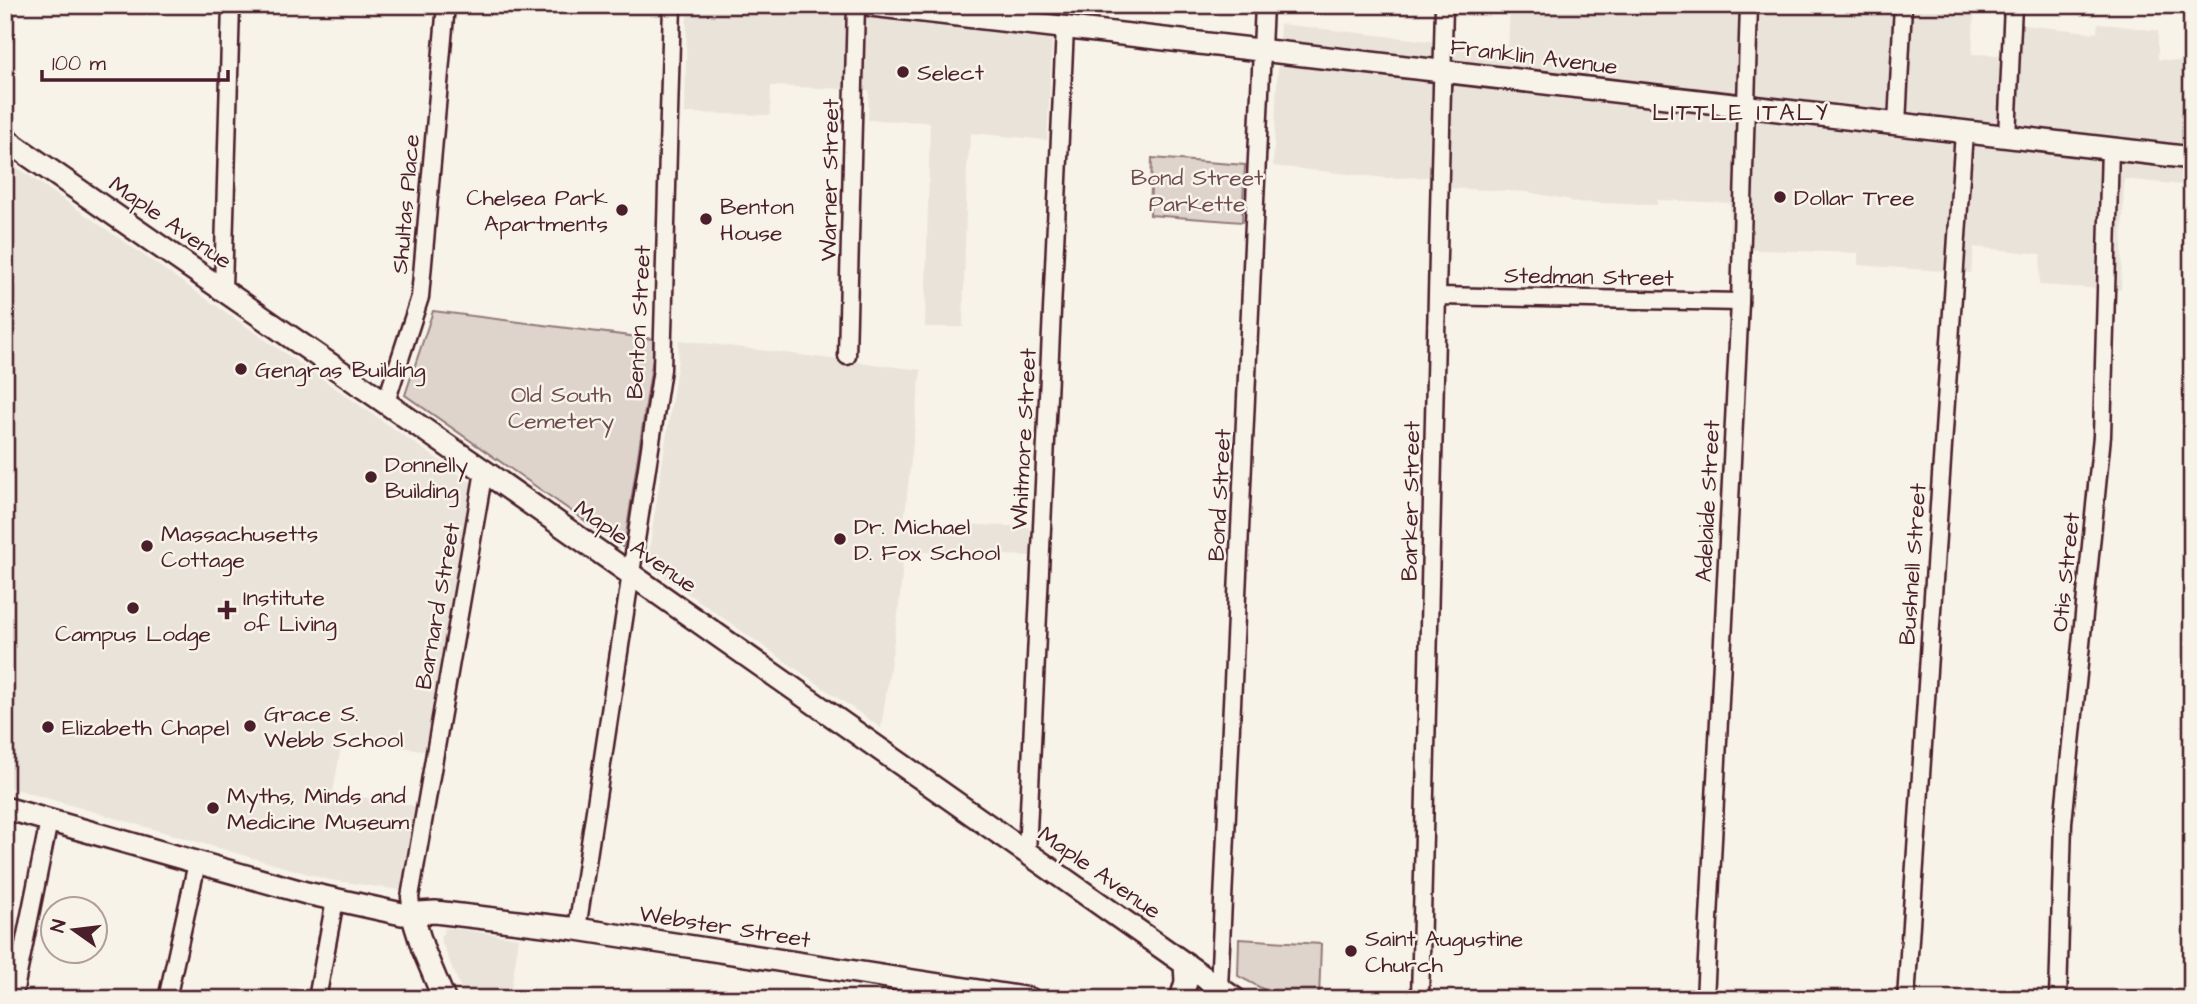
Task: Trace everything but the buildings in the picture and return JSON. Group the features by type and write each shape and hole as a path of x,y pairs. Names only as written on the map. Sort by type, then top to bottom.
{"main road":[{"name":"Franklin Avenue","path":"871,5 953,10 1065,28 2192,158"},
{"name":"Maple Avenue","path":"5,139 386,402 1227,993"},
{"name":"Webster Street","path":"5,807 335,901 412,914 435,912 577,929 1030,999"},
{"path":"412,914 444,999"},
{"path":"1181,999 1186,982 1185,963"}],"street":[{"path":"223,289 231,5"},
{"name":"Shultas Place","path":"386,402 420,297 446,5"},
{"name":"Benton Street","path":"577,929 663,361 672,5"},
{"name":"Warner Street","path":"847,356 856,5"},
{"name":"Bond Street","path":"1227,993 1264,5"},
{"name":"Barker Street","path":"1420,999 1444,5"},
{"name":"Adelaide Street","path":"1705,999 1740,302 1749,5"},
{"path":"1897,124 1903,5"},
{"path":"2007,136 2013,5"},
{"name":"Whitmore Street","path":"1027,853 1065,28"},
{"name":"Bushnell Street","path":"1906,999 1964,132"},
{"name":"Otis Street","path":"2058,999 2063,823 2102,436 2110,148"},
{"name":"Stedman Street","path":"1438,296 1740,302"},
{"name":"Barnard Street","path":"412,914 410,894 484,471"},
{"path":"13,999 49,821"},
{"path":"167,999 197,863"},
{"path":"317,999 335,901"}],"shaded area":[{"path":"627,5 1054,5 1047,140 971,133 967,167 963,327 925,327 930,122 868,120 869,90 771,86 770,115 685,113 687,12"},
{"path":"1510,5 1948,5 1948,12 1974,14 1972,54 2003,55 2005,23 2097,33 2098,23 2158,31 2158,59 2192,63 2192,186 2124,179 2121,290 2039,285 2041,254 1974,247 1971,273 1858,265 1858,253 1729,249 1730,203 1657,200 1657,205 1571,202 1526,192 1428,187 1428,177 1386,178 1273,166 1280,24 1508,50"},
{"name":"Institute of Living","path":"5,159 472,483 425,751 343,736 333,792 415,806 400,890 329,880 5,786"},
{"name":"Dr. Michael D. Fox School","path":"679,340 921,370 904,522 1030,527 1030,556 904,551 899,607 881,728 647,565"},
{"path":"445,929 519,938 510,996 526,999 465,999 440,938"}],"green space":[{"name":"Bond Street Parkette","path":"1152,158 1245,165 1242,222 1150,215"},
{"name":"Old South Cemetery","path":"433,311 653,339 653,358 624,548 405,395"},
{"path":"1239,939 1321,944 1319,999 1282,999 1238,976"}],"place":[{"name":"Select","path":"903,72"},
{"name":"Dollar Tree","path":"1780,197"},
{"name":"Chelsea Park Apartments","path":"622,210"},
{"name":"Benton House","path":"706,219"},
{"name":"Gengras Building","path":"241,369"},
{"name":"Donnelly Building","path":"371,477"},
{"name":"Dr. Michael D. Fox School","path":"840,539"},
{"name":"Massachusetts Cottage","path":"147,546"},
{"name":"Campus Lodge","path":"133,608"},
{"name":"Institute of Living","path":"227,610"},
{"name":"Grace S. Webb School","path":"250,726"},
{"name":"Elizabeth Chapel","path":"48,727"},
{"name":"Myths, Minds and Medicine Museum","path":"213,808"},
{"name":"Saint Augustine Church","path":"1351,951"}],"district":[{"name":"LITTLE ITALY","path":"1741,112"}]}
